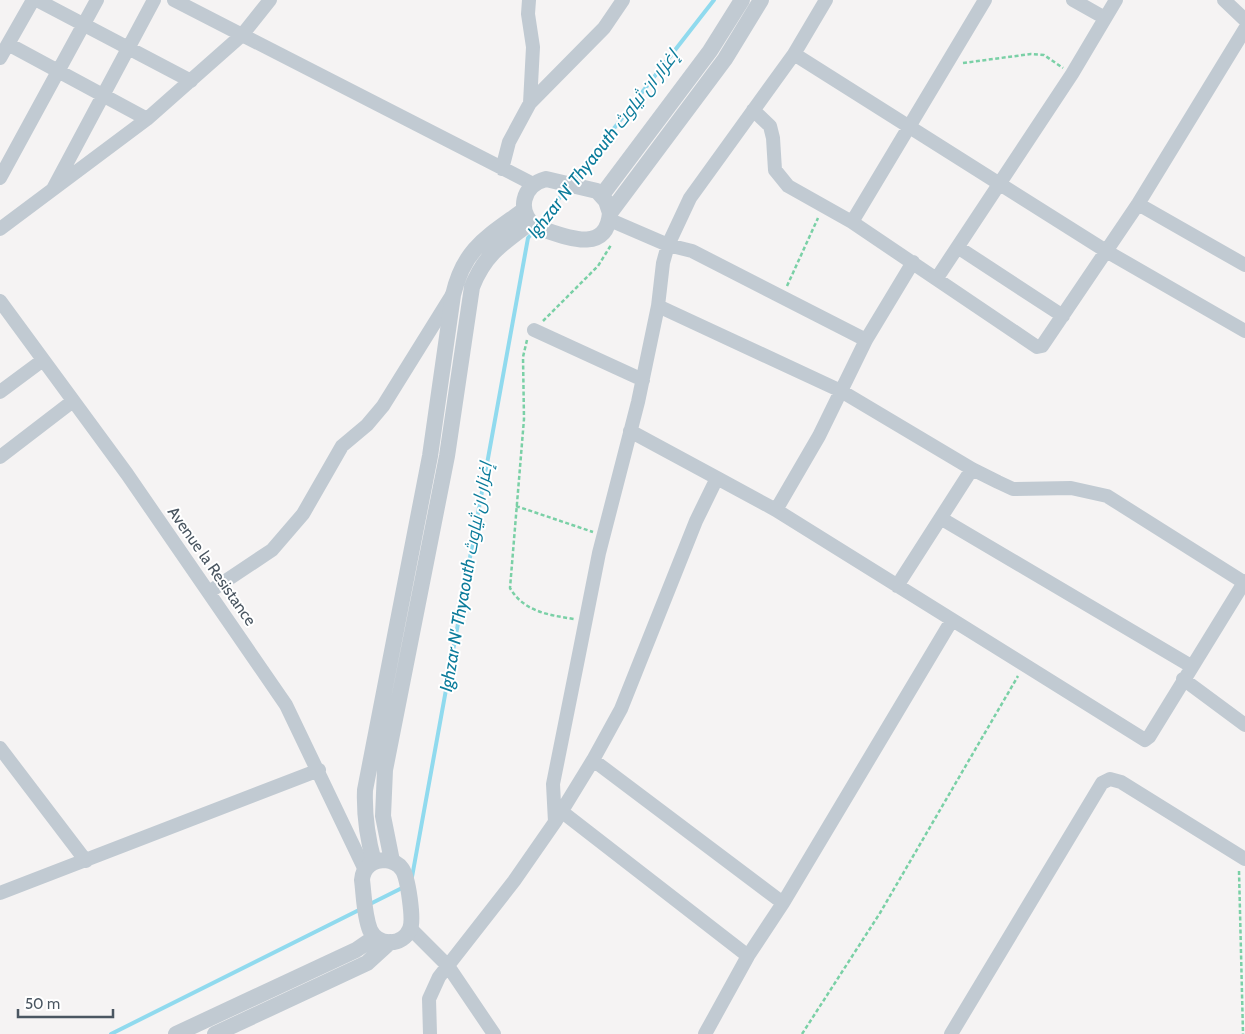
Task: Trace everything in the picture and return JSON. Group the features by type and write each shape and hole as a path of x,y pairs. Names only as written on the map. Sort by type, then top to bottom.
{"street":[{"path":"0,58 32,0"},
{"path":"37,0 191,81"},
{"path":"0,178 97,0"},
{"path":"51,192 154,0"},
{"path":"174,0 190,4 242,35 533,184"},
{"path":"529,0 528,14 533,47 530,104"},
{"path":"502,169 509,142 530,104 604,28 623,0"},
{"path":"602,195 710,51 742,0"},
{"path":"761,0 725,59 615,219 604,232 586,241 536,227 527,217 524,196 533,184 546,178 597,191 602,195 615,219 668,245 692,252 866,340"},
{"path":"748,956 558,816 553,784 604,536 643,380 658,306 663,263 668,245 690,198 794,54 826,0"},
{"path":"852,222 985,0"},
{"path":"1073,0 1105,18"},
{"path":"937,278 959,248 1072,74 1116,0"},
{"path":"1224,0 1245,20"},
{"path":"0,229 148,119 242,35 272,1"},
{"path":"753,110 770,126 773,138 775,170 778,176 794,190 852,222 1037,347 1045,343 1138,204 1245,29"},
{"path":"8,44 148,119"},
{"path":"794,54 1106,251 1245,331"},
{"path":"1138,204 1245,265"},
{"path":"215,1034 367,963 378,936 367,870 365,790 430,456 453,295 458,273 469,254 485,238 527,217"},
{"path":"176,1034 350,953 378,936 404,937 411,923 405,874 402,868 392,861 383,816 385,770 447,456 472,287 477,273 494,249 527,217"},
{"path":"959,248 1063,316"},
{"path":"776,510 819,436 866,340 913,262"},
{"path":"209,592 259,560 285,536 303,514 338,453 383,406 453,295"},
{"name":"Avenue la Resistance","path":"1,303 74,401 286,705 367,870"},
{"path":"630,431 776,510 1144,740 1149,737 1191,666 1245,582 1107,496 1071,488 1013,489 972,469 841,391 658,306"},
{"path":"534,330 643,380"},
{"path":"0,392 44,360"},
{"path":"0,457 74,401"},
{"path":"897,586 972,469"},
{"path":"430,1034 429,999 439,977 514,881 594,760 621,709 696,521 717,478"},
{"path":"942,518 1191,666"},
{"path":"705,1034 748,956 783,903 952,620"},
{"path":"1183,679 1245,725"},
{"path":"0,748 86,861"},
{"path":"594,760 783,903"},
{"path":"0,893 319,770"},
{"path":"950,1034 1102,783 1110,779 1121,782 1242,857"},
{"path":"367,870 392,861"},
{"path":"411,923 448,966 494,1034"}],"path":[{"path":"944,67 1031,54 1044,55 1072,74"},
{"path":"782,296 824,208"},
{"path":"586,621 533,610 523,605 510,588 509,576 524,419 523,350 534,330 598,266 615,219"},
{"path":"516,506 604,536"},
{"path":"802,1034 880,913 1024,666"},
{"path":"1242,857 1243,1034"}],"waterway":[{"name":"Ighzar N' Thyaouth إغزار ان ثياوث","path":"573,181 714,0"},
{"name":"Ighzar N' Thyaouth إغزار ان ثياوث","path":"539,224 567,188"},
{"name":"Ighzar N' Thyaouth إغزار ان ثياوث","path":"412,877 528,238 535,230"},
{"name":"Ighzar N' Thyaouth إغزار ان ثياوث","path":"370,904 404,887"},
{"name":"Ighzar N' Thyaouth إغزار ان ثياوث","path":"111,1034 361,909"}]}
